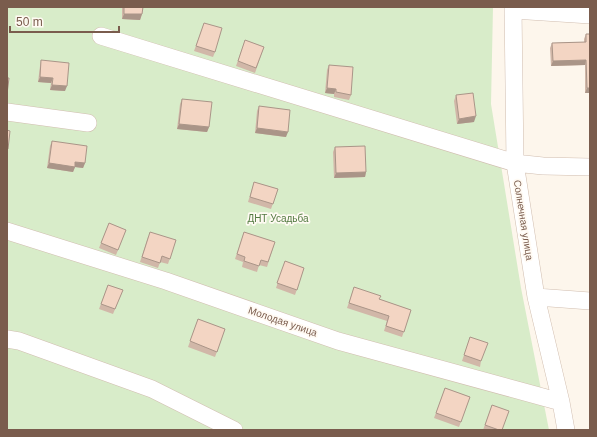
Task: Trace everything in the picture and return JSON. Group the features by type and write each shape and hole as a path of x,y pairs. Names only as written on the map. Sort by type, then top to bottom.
{"street":[{"path":"513,9 590,15"},
{"name":"Солнечная улица","path":"513,9 515,164 536,297 561,402 566,430"},
{"path":"101,36 515,164 590,167"},
{"path":"7,112 88,123"},
{"name":"Молодая улица","path":"7,231 166,281 338,341 561,402"},
{"path":"536,297 590,301"},
{"path":"7,327 13,340 152,389 234,430"}],"green space":[{"name":"ДНТ Усадьба","path":"7,7 493,7 491,104 521,288 549,430 7,430"}],"building":[{"path":"124,7 143,7 142,14 124,14"},
{"path":"204,23 222,28 215,52 196,46"},
{"path":"586,34 590,34 590,88 587,88 586,60 553,61 552,43 586,42"},
{"path":"245,40 264,47 256,68 238,61"},
{"path":"41,60 69,63 67,86 52,85 53,78 40,77"},
{"path":"329,65 353,67 351,95 336,92 336,89 327,88"},
{"path":"7,78 9,78 7,94"},
{"path":"473,93 476,116 459,119 456,95"},
{"path":"182,99 212,102 209,127 179,124"},
{"path":"259,106 290,110 288,132 257,128"},
{"path":"7,130 10,131 8,149 7,149"},
{"path":"52,141 87,146 85,163 75,162 75,167 49,163"},
{"path":"365,146 366,172 336,173 335,147"},
{"path":"254,182 278,189 273,204 250,197"},
{"path":"109,223 126,230 118,250 101,243"},
{"path":"150,232 176,240 170,259 162,256 160,263 142,257"},
{"path":"244,232 275,242 268,262 261,260 259,266 244,261 245,257 237,254"},
{"path":"285,261 304,268 297,290 277,283"},
{"path":"108,285 123,290 115,309 101,304"},
{"path":"354,287 381,296 379,299 411,310 404,332 386,326 389,316 349,303"},
{"path":"198,319 225,329 217,352 190,341"},
{"path":"470,337 488,343 481,361 464,355"},
{"path":"445,388 470,397 461,422 436,413"},
{"path":"492,405 509,411 502,430 485,425"}]}
